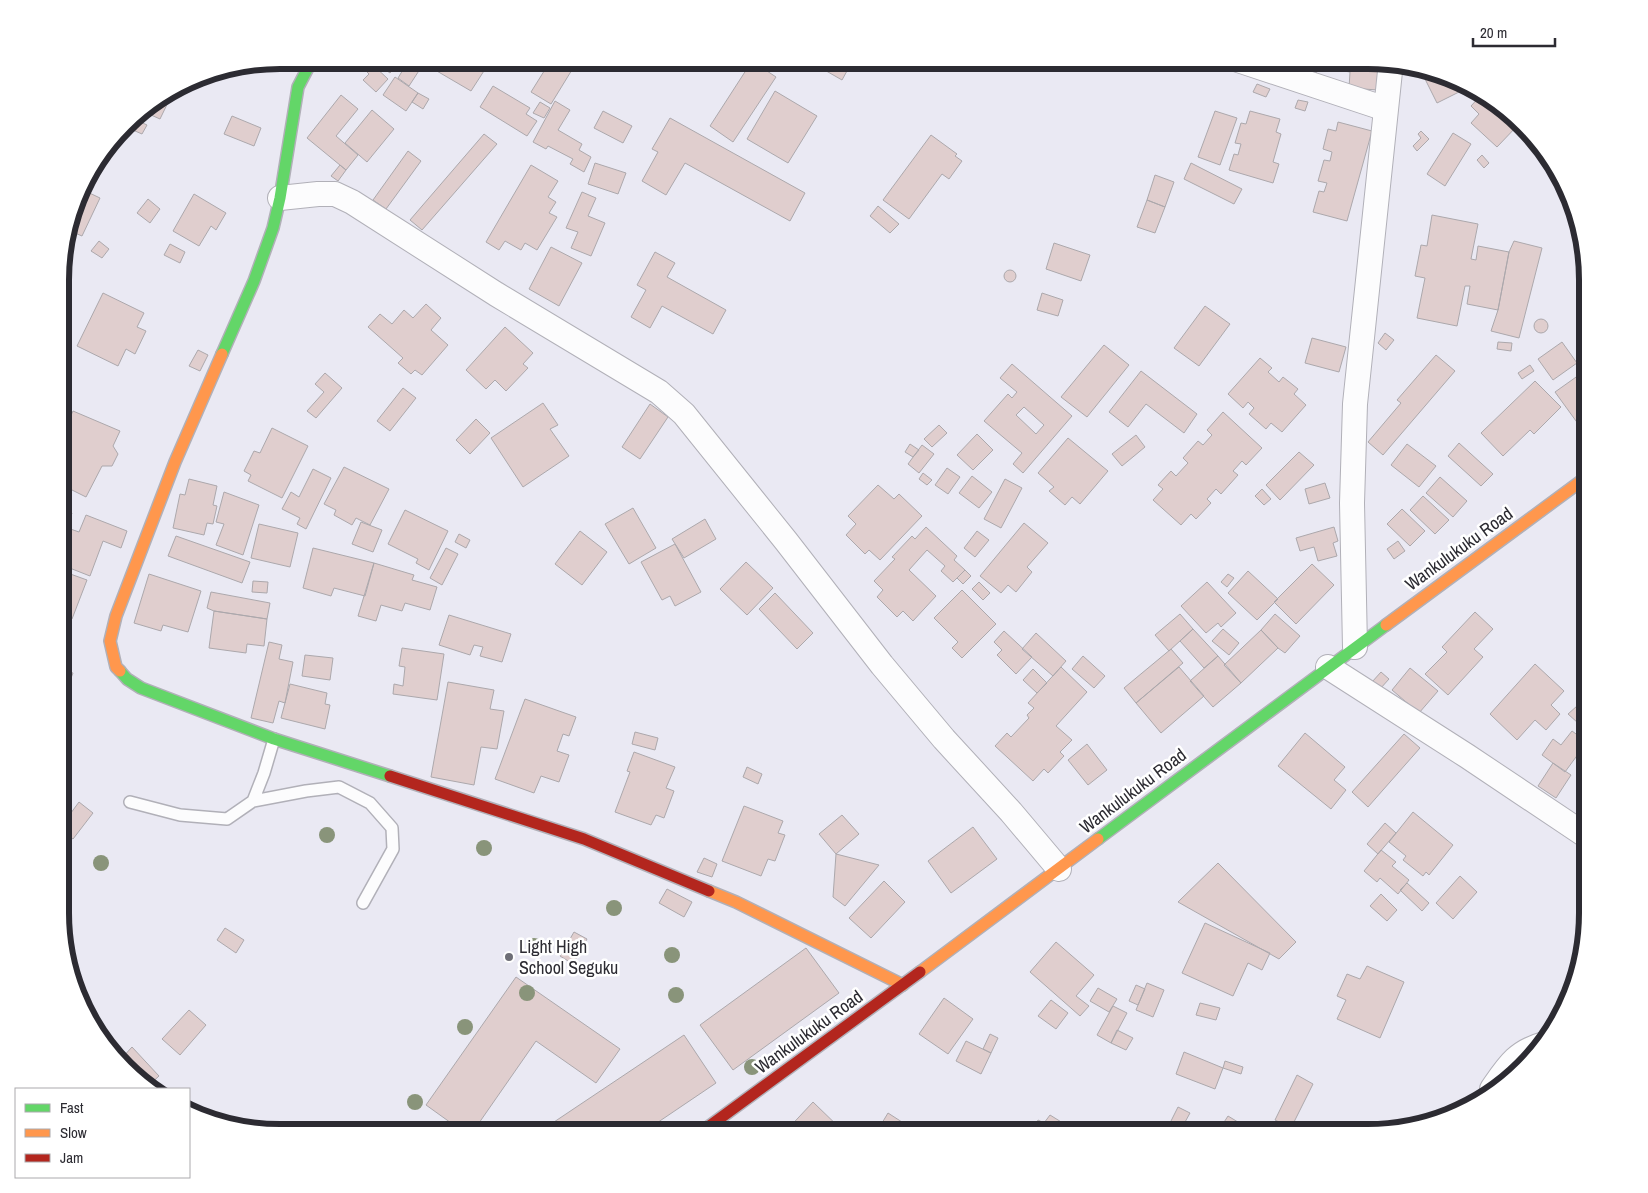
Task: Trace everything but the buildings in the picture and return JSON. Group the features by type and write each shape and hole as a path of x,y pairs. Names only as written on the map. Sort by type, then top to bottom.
{"street":[{"path":"307,69 298,87 280,198 273,228 254,281 176,462 116,616 110,641 116,667 127,679 141,688 274,739 584,839 736,902 903,985"},
{"path":"1265,69 1386,109"},
{"path":"1355,647 1352,503 1355,404 1390,70"},
{"path":"280,198 335,194 352,202 496,294 659,392 684,414 716,452 882,665 944,739 1059,868"},
{"name":"Wankulukuku Road","path":"712,1124 903,985 1328,667 1579,483"},
{"path":"1328,667 1467,756 1579,831"},
{"path":"1499,1080 1513,1059 1529,1050"}],"lane":[{"path":"253,801 274,739"},
{"path":"130,802 180,814 227,819 253,801 339,787 370,803 392,828 393,849 364,903"}],"traffic: fast":[{"path":"222,354 254,281 273,228 280,198 298,87 307,69"},
{"path":"1098,839 1386,625"},
{"path":"120,671 127,679 141,688 274,739 390,776"}],"traffic: slow":[{"path":"120,671 116,667 110,641 116,616 175,462 222,354"},
{"path":"1386,625 1579,483"},
{"path":"920,972 1098,839"},
{"path":"709,891 736,902 903,985"}],"traffic: jam":[{"path":"390,776 584,839 709,891"},
{"path":"712,1124 920,972"}],"place":[{"name":"Light High School Seguku","path":"509,957"}]}
